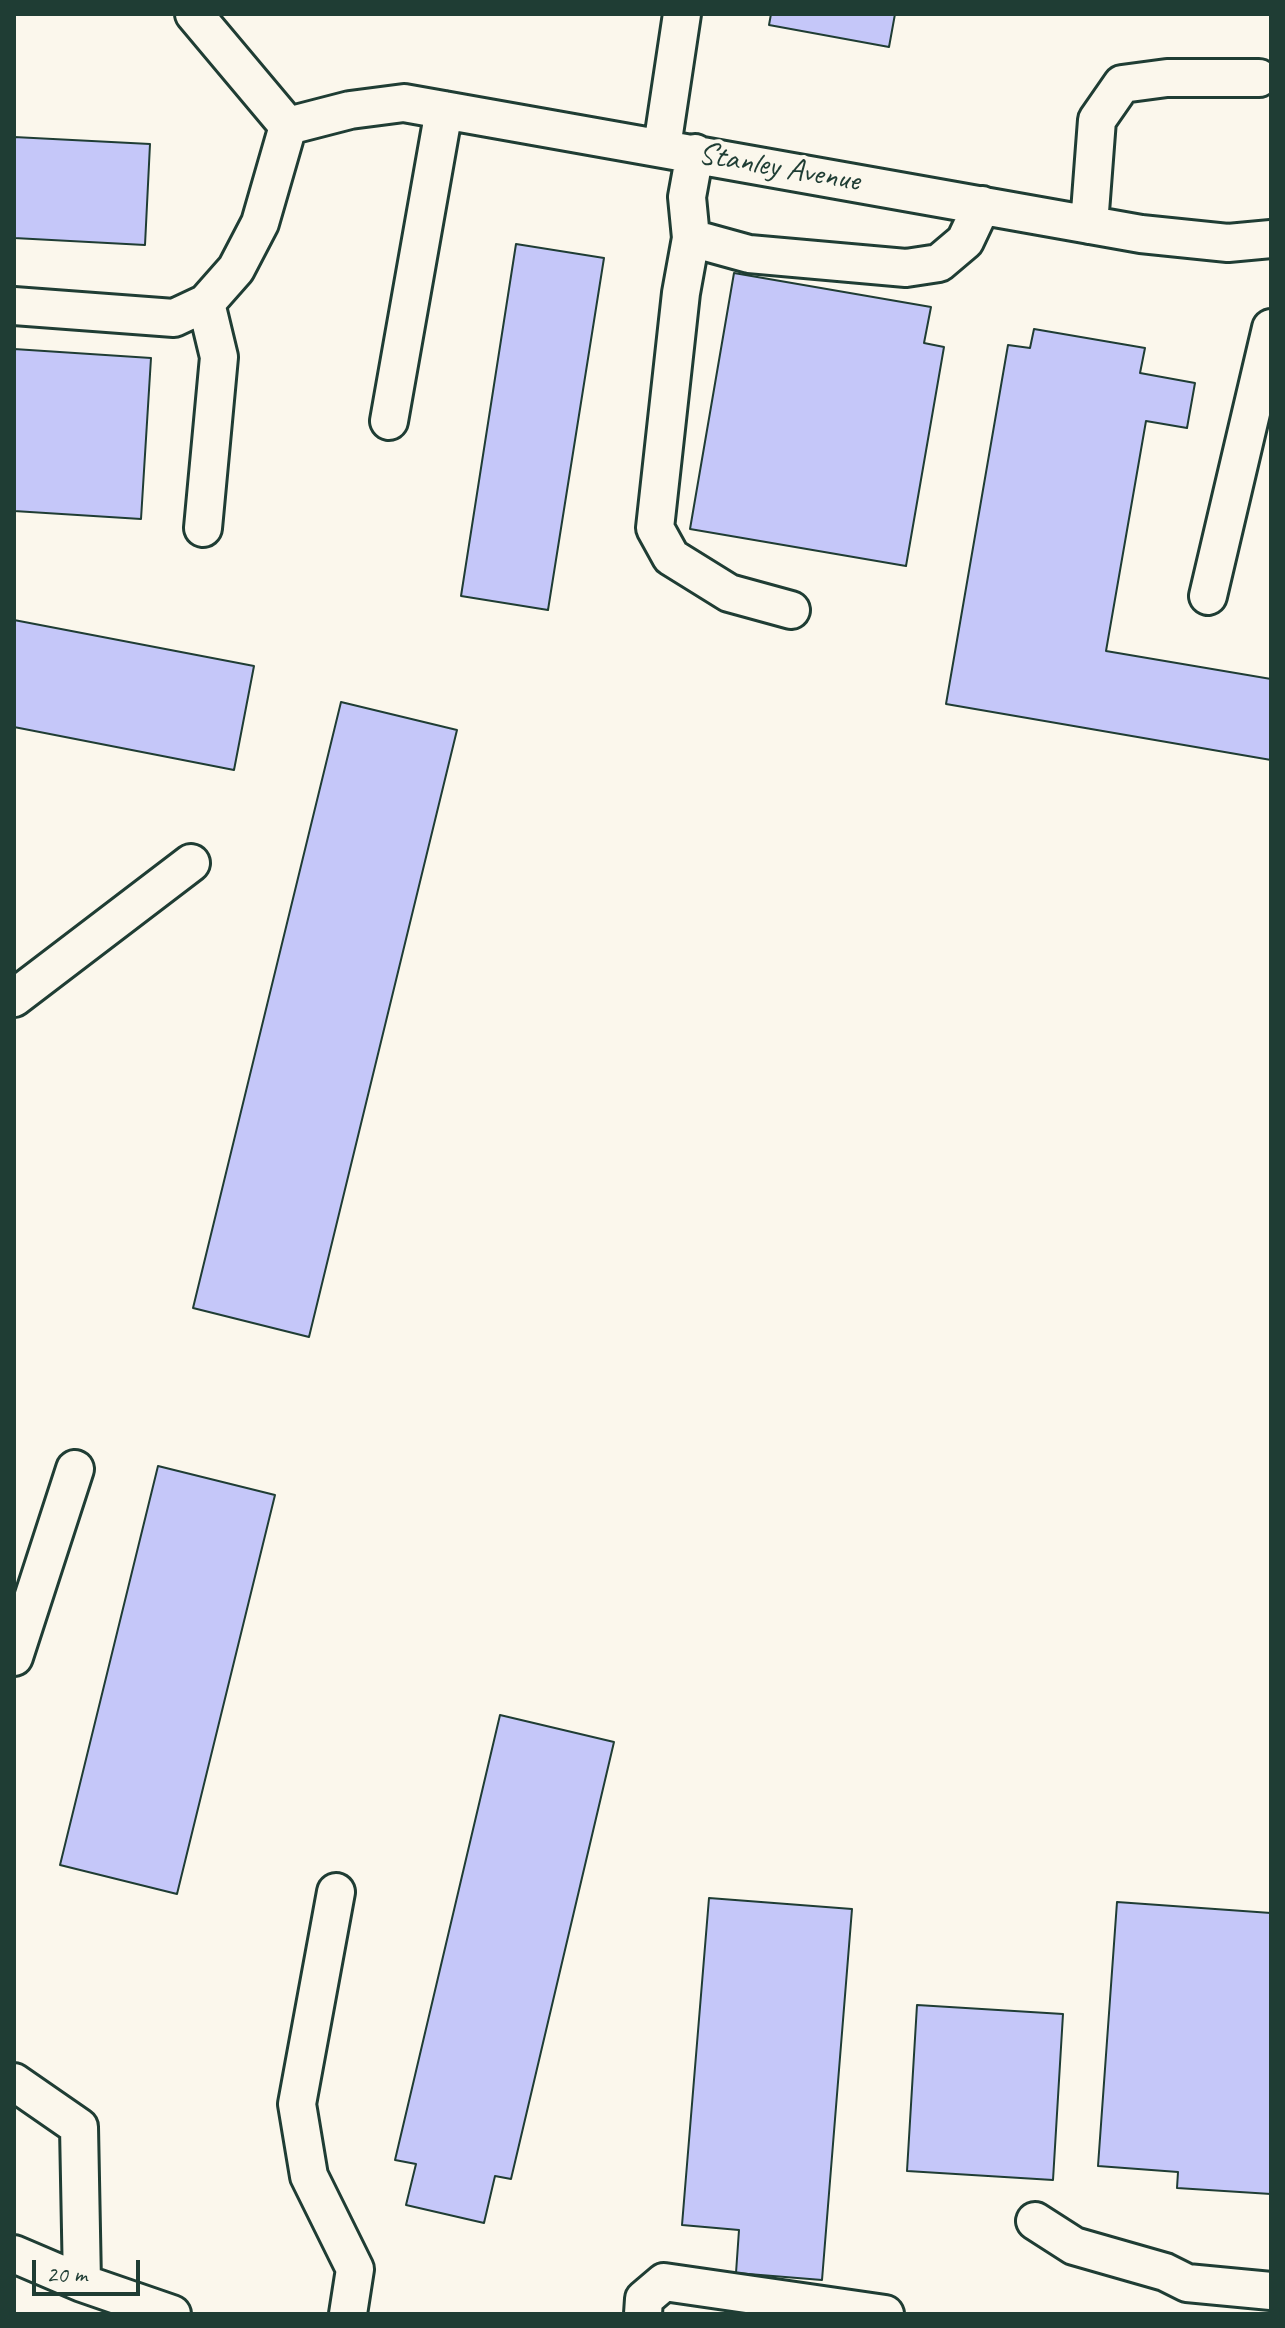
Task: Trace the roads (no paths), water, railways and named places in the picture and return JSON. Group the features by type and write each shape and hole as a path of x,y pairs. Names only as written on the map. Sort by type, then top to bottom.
{"street":[{"path":"14,306 174,318 206,303 236,269 260,223 288,126 194,14"},
{"path":"682,14 678,150 691,238 681,293 655,528 671,557 729,593 791,610"},
{"path":"1089,225 1097,120 1122,84 1167,78 1259,78"},
{"name":"Stanley Avenue","path":"288,126 350,110 404,103 1141,234 1228,243 1271,239"},
{"path":"389,421 444,110"},
{"path":"691,238 749,254 906,268 939,263 965,241 982,205"},
{"path":"203,528 219,357 206,303"},
{"path":"1208,596 1271,328"},
{"path":"14,998 191,863"},
{"path":"14,1657 75,1469"},
{"path":"336,1892 297,2104 309,2176 355,2269 348,2314"},
{"path":"14,2082 79,2127 82,2283"},
{"path":"1035,2221 1074,2246 1165,2272 1187,2283 1271,2291"},
{"path":"14,2254 82,2283 172,2314"},
{"path":"643,2314 644,2299 664,2282 885,2314"}]}
